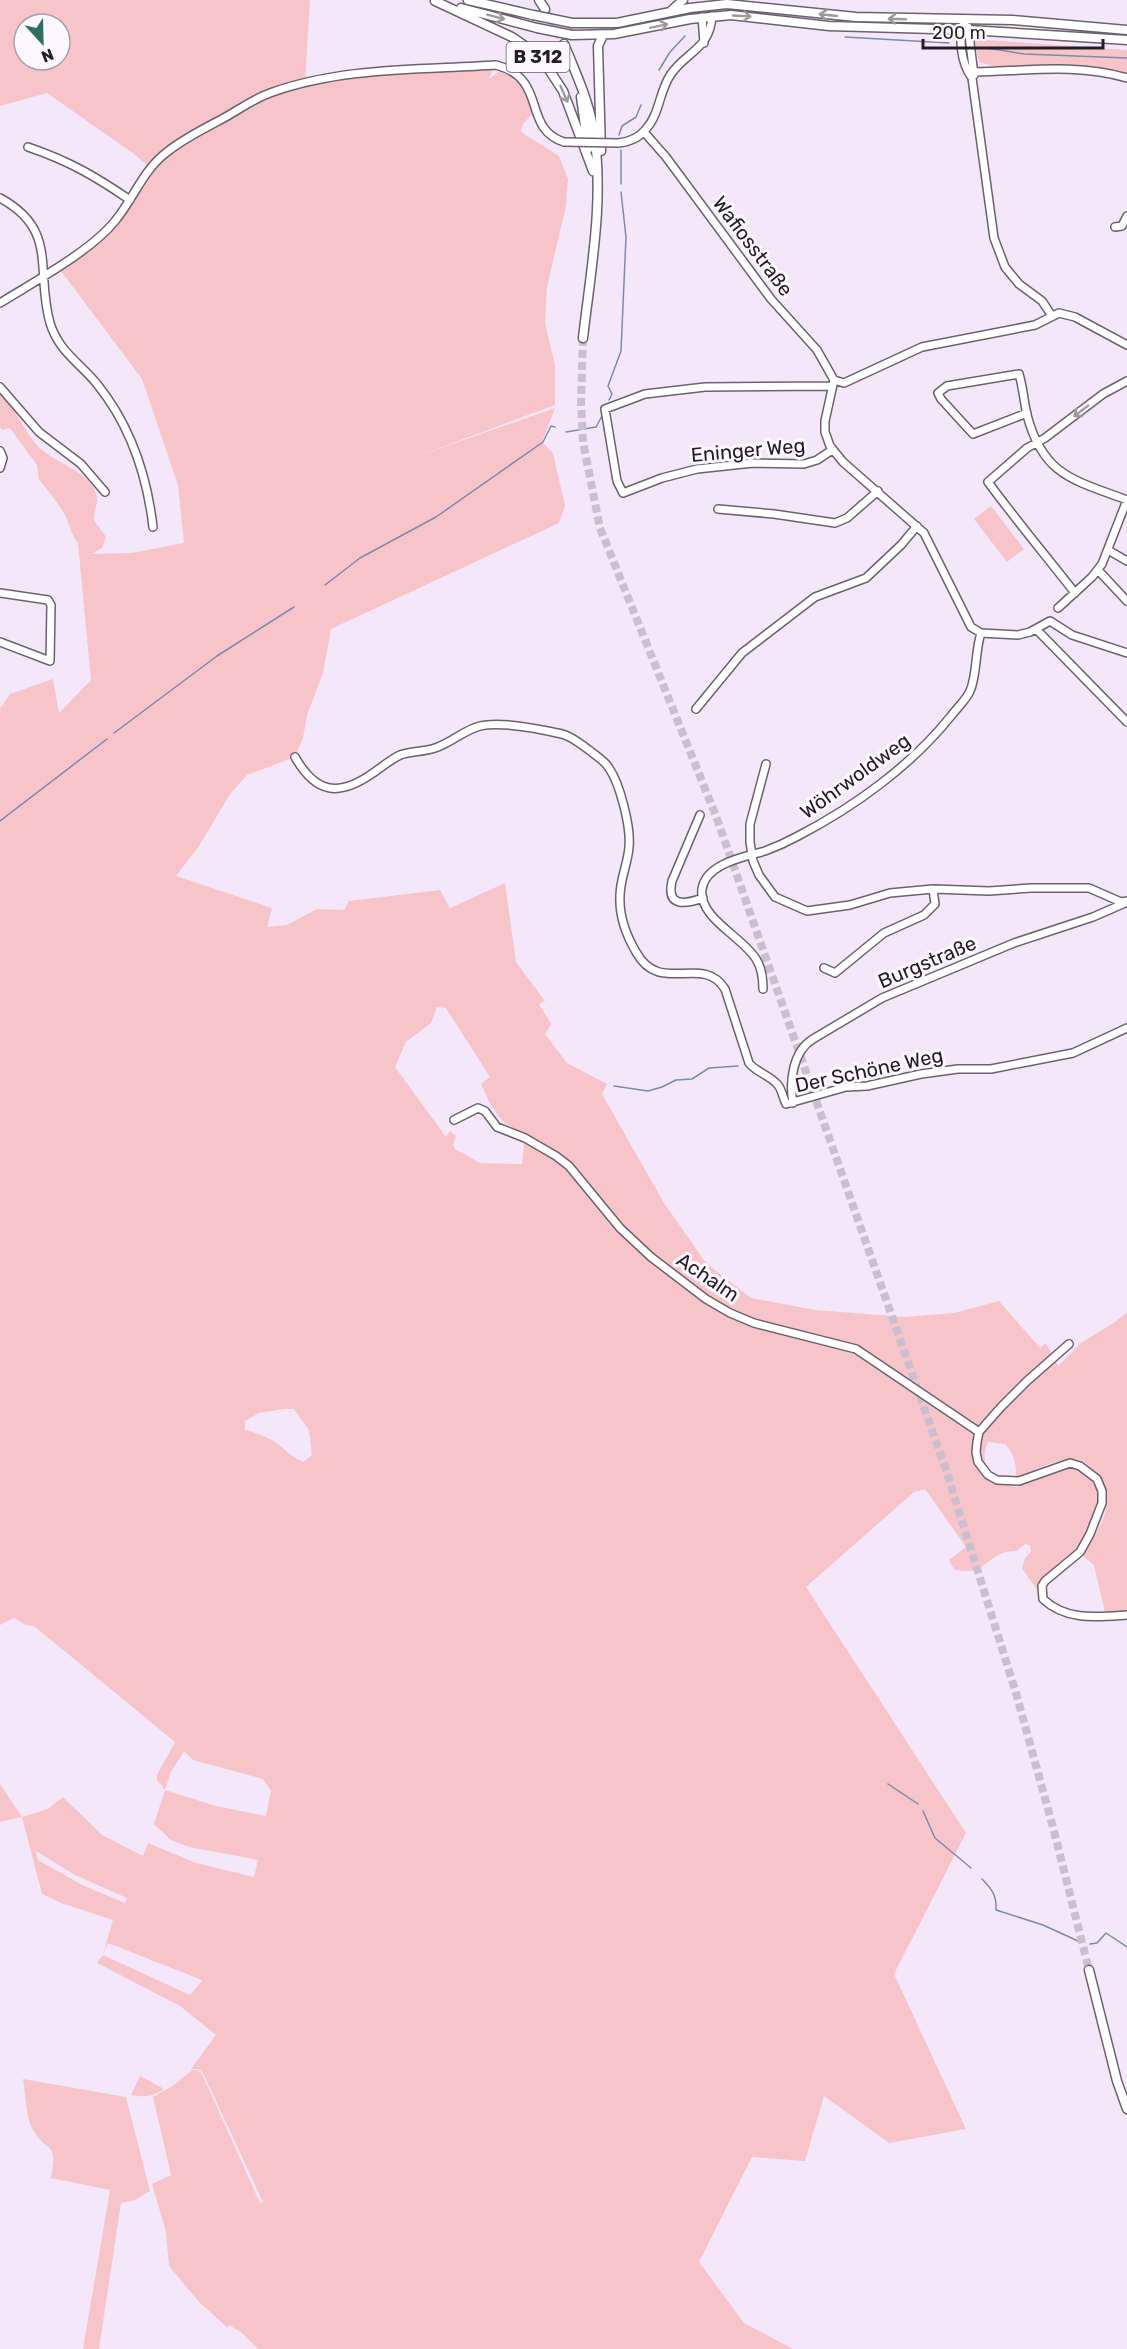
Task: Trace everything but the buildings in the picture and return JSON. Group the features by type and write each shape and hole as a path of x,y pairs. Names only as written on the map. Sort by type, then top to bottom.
{"main road":[{"path":"433,0 572,35 603,35 707,16 750,16 837,26 965,30 1127,40"},
{"name":"B 312","path":"433,0 512,36 546,65 562,91 597,185"},
{"path":"470,0 572,23 617,23 711,2 856,17 1061,23 1127,30"},
{"path":"539,0 545,9"},
{"path":"671,12 683,0"},
{"path":"740,0 753,5"},
{"path":"707,16 711,2"},
{"path":"702,3 707,16"},
{"name":"B 312","path":"583,338 596,245 597,185 601,146 598,46 603,35"},
{"name":"B 312","path":"564,44 592,127 597,185"},
{"name":"B 312","path":"579,83 590,162"},
{"path":"1089,1970 1117,2081 1127,2109"}],"street":[{"path":"0,303 44,275 115,222 149,168 167,152 196,133 268,94 304,83 350,74 496,65 518,75 529,88 543,128 552,137 564,142 618,144 629,141 644,132 654,119 664,84 678,65 704,43 707,16"},
{"path":"966,19 965,30 974,75 994,238 1005,267 1019,284 1042,301 1052,316"},
{"path":"974,75 1074,69 1110,73 1127,78"},
{"name":"Wafiosstraße","path":"644,132 666,157 771,299 817,350 832,383"},
{"path":"28,147 61,158 130,200"},
{"path":"0,198 16,207 37,233 50,322 55,336 63,350 94,380 106,396 128,434 145,480 153,527"},
{"path":"1115,227 1122,226 1127,216"},
{"path":"832,450 826,437 825,427 832,383 848,381 930,344 1028,327 1041,323 1059,312 1068,314 1127,345"},
{"path":"1027,413 973,434 938,393 947,386 1017,374 1020,378 1036,443 1047,460 1066,476 1127,500 1098,570 1058,608"},
{"path":"1075,593 988,482 1036,443 1103,394 1127,381"},
{"name":"Eninger Weg","path":"832,383 695,388 645,394 605,409 617,481 623,493 662,478 697,469 753,463 804,464 817,460 832,450 926,536 966,619 973,629 981,633"},
{"path":"0,387 39,432 81,464 105,492"},
{"path":"0,451 3,458 0,468"},
{"path":"718,509 747,510 835,523 847,518 878,491"},
{"path":"746,521 747,510"},
{"path":"696,709 742,653 815,597 866,578 917,526"},
{"path":"1108,550 1127,561"},
{"path":"1098,570 1127,601"},
{"path":"0,593 48,600 51,605 50,661 0,642"},
{"path":"981,633 1018,635 1050,621 1072,635 1127,653"},
{"path":"1036,629 1127,722"},
{"name":"Wöhrwoldweg","path":"703,898 704,882 713,872 725,864 787,841 832,816 871,790 922,748 970,691 976,648 981,633"},
{"path":"704,684 713,690"},
{"name":"Der Schöne Weg","path":"295,758 309,778 334,789 359,782 400,755 435,748 481,726 498,725 569,737 604,762 611,770 617,784 630,840 620,892 620,909 626,931 639,958 659,973 705,973 720,981 725,989 749,1063 755,1071 767,1076 779,1086 786,1104 846,1087 867,1086 921,1074 958,1069 991,1069 1073,1053 1127,1028"},
{"path":"766,764 750,824 751,855 759,875 775,897 807,911 850,905 890,894 933,889 989,891 1089,888 1121,902 1127,901"},
{"path":"700,816 672,881 673,898 680,903 689,903 703,898 716,920 756,959 762,974 763,989"},
{"path":"824,968 835,973 884,933 924,915 934,904 933,889"},
{"name":"Burgstraße","path":"793,1103 793,1080 799,1052 813,1039 882,998 1014,943 1093,917 1127,901"},
{"name":"Achalm","path":"454,1120 478,1108 484,1110 497,1127 525,1138 556,1156 569,1167 620,1228 651,1257 706,1299 754,1323 856,1348 979,1432"},
{"path":"1069,1344 1027,1381 979,1432 976,1452 978,1462 988,1475 997,1480 1018,1481 1070,1463 1080,1466 1097,1479 1102,1491 1102,1503 1098,1517 1080,1552 1045,1581 1042,1586 1043,1599 1051,1606 1074,1615 1127,1616"}],"shaded area":[{"path":"0,0 310,0 305,83 268,93 167,152 268,95 349,75 494,66 489,79 500,71 507,74 518,83 528,100 532,114 523,124 521,132 559,156 568,179 566,206 547,287 545,323 555,365 555,405 418,456 555,408 542,442 553,453 565,506 559,523 331,629 323,673 307,715 303,738 295,757 247,775 230,794 199,846 176,876 272,908 267,927 287,925 317,909 344,910 349,901 440,890 450,908 505,883 516,962 545,1001 539,1004 551,1024 545,1034 567,1063 607,1084 602,1094 664,1203 706,1263 751,1298 815,1310 905,1317 954,1313 999,1301 1040,1348 1046,1343 1058,1366 1081,1343 1127,1312 1127,1611 1105,1612 1094,1565 1082,1555 1096,1534 1107,1502 1101,1480 1092,1469 1079,1459 1066,1460 1044,1466 1016,1478 1014,1460 1005,1444 988,1442 985,1463 995,1483 1017,1487 1069,1465 1089,1477 1098,1490 1099,1506 1080,1546 1076,1552 1043,1579 1037,1590 1022,1568 1025,1558 1031,1552 1030,1545 1025,1544 1017,1551 999,1555 973,1570 954,1569 949,1560 966,1547 925,1489 914,1492 806,1587 966,1833 894,1974 966,2129 889,2143 824,2096 805,2161 752,2157 699,2262 744,2323 793,2349 258,2349 241,2332 229,2325 228,2328 199,2302 169,2266 166,2232 152,2184 171,2175 153,2097 174,2085 192,2070 197,2070 202,2074 260,2203 263,2202 203,2073 198,2069 191,2069 216,2035 180,2006 97,1963 103,1955 113,1920 61,1903 42,1894 22,1817 48,1809 63,1797 102,1835 143,1856 148,1843 196,1863 254,1877 258,1860 189,1847 171,1840 154,1824 165,1790 157,1780 157,1775 175,1742 34,1626 26,1625 14,1618 0,1625 0,709 10,694 53,679 59,713 91,680 78,543 63,512 39,480 37,465 10,428 2,430 0,427 0,388 35,443 42,450 82,475 96,492 94,520 106,537 102,548 91,554 132,553 184,543 178,485 142,379 61,271 121,221 150,168 134,154 47,93 0,106","holes":["437,1007 446,1008 490,1077 481,1084 497,1114 509,1126 525,1132 522,1164 480,1163 455,1149 453,1145 456,1136 450,1131 446,1137 395,1067 406,1042 431,1023","294,1409 309,1430 312,1455 303,1462 270,1439 245,1430 245,1421 259,1413","184,1751 193,1760 263,1779 271,1791 266,1816 216,1806 165,1790 171,1772","36,1851 75,1875 127,1898 125,1903 82,1885 38,1860","108,1943 202,1980 202,1981 190,1995 103,1955"]},
{"path":"974,39 1127,50 1127,76 1089,71 1013,71 979,62"},
{"path":"991,506 1024,549 1007,562 974,519"},
{"path":"0,1784 22,1817 0,1822"},
{"path":"140,2076 164,2089 149,2096 131,2095"},
{"path":"23,2079 126,2097 150,2191 135,2200 121,2203 99,2349 83,2349 110,2190 51,2178 52,2153 38,2138 30,2124"}],"waterway":[{"path":"659,70 670,52 685,36"},
{"path":"845,37 949,43"},
{"path":"987,48 1024,54 1127,58"},
{"path":"619,135 622,126 636,117 641,105"},
{"path":"621,150 621,184"},
{"path":"609,400 612,394 608,386 621,351 626,237 621,192"},
{"path":"566,432 596,427 602,416"},
{"path":"325,585 360,558 436,517 543,442 551,426 555,427"},
{"path":"114,733 217,656 294,607"},
{"path":"0,821 107,739"},
{"path":"614,1086 648,1091 676,1080 692,1079 709,1068 738,1066"},
{"path":"888,1784 918,1804"},
{"path":"923,1811 935,1838 971,1868"},
{"path":"982,1879 993,1893 996,1910 1043,1925 1078,1941"},
{"path":"1090,1944 1097,1943 1106,1933 1127,1947"}],"tunnel":[{"path":"545,9 564,44"},
{"path":"583,338 581,402 583,442 600,528 716,816 947,1473 1016,1693 1089,1970"}]}
